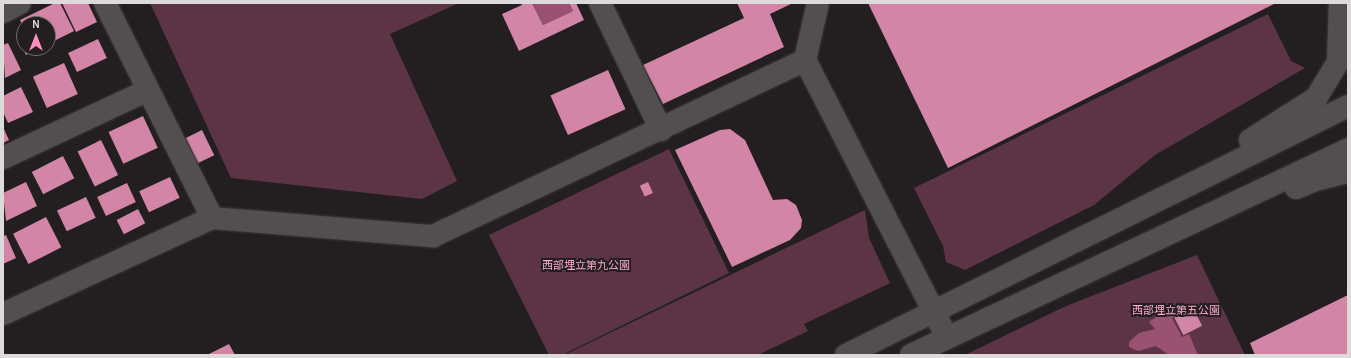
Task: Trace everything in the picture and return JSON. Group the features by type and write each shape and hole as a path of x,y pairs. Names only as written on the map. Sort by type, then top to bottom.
{"street":[{"path":"3,12 20,3"},
{"path":"105,3 212,218"},
{"path":"600,3 661,130"},
{"path":"818,3 806,60 946,338"},
{"path":"1152,202 1316,98 1338,62 1340,3"},
{"path":"3,314 212,218 433,236 661,130 806,60"},
{"path":"3,158 148,90"},
{"path":"846,355 935,314 1152,202 1348,106"},
{"path":"912,355 1348,149"},
{"path":"1151,242 1196,234 1316,180 1348,172"}],"green space":[{"path":"150,3 459,3 390,34 457,181 422,199 231,178"},
{"path":"1268,14 1291,61 1305,68 1155,155 1094,205 965,270 946,262 943,246 914,188"},
{"name":"西部埋立第九公園","path":"669,149 729,273 562,355 549,355 489,235"},
{"path":"865,210 869,238 890,283 804,324 808,331 758,355 564,355"},
{"name":"西部埋立第五公園","path":"1197,255 1245,355 965,355 1066,306"}],"shaded area":[{"path":"532,3 569,3 573,11 543,25"},
{"path":"1176,310 1180,313 1172,318 1182,337 1189,334 1198,355 1169,355 1156,346 1138,351 1129,347 1129,342 1139,333 1155,329 1149,322 1165,311"}],"building":[{"path":"55,3 60,3 74,31 56,40 56,16 28,16"},
{"path":"62,3 88,3 97,22 76,32"},
{"path":"521,3 532,3 543,25 573,11 569,3 576,3 584,20 519,51 502,14 522,5"},
{"path":"737,3 793,3 770,14 784,47 663,104 643,65 744,18"},
{"path":"868,3 1276,3 948,168"},
{"path":"98,39 107,58 77,72 68,53"},
{"path":"8,43 21,70 5,78 3,45"},
{"path":"64,63 78,94 47,108 33,77"},
{"path":"608,70 625,109 568,135 550,96"},
{"path":"21,87 33,112 8,123 3,112 3,96"},
{"path":"143,116 158,148 123,164 109,132"},
{"path":"3,127 9,140 3,143"},
{"path":"730,129 745,140 773,200 787,199 796,205 802,220 801,228 790,240 732,267 675,150 720,130"},
{"path":"202,130 214,155 198,163 186,138"},
{"path":"101,140 118,175 95,186 78,151"},
{"path":"63,156 74,178 43,194 32,172"},
{"path":"170,177 180,198 149,212 139,191"},
{"path":"26,182 37,206 6,221 3,193"},
{"path":"648,182 653,193 645,197 640,186"},
{"path":"127,183 136,202 106,216 97,197"},
{"path":"86,197 96,218 67,231 57,211"},
{"path":"138,209 145,223 124,234 117,220"},
{"path":"46,217 61,247 28,264 13,234"},
{"path":"6,235 16,258 3,264 3,236"},
{"path":"1348,295 1348,355 1255,355 1250,343"},
{"path":"1193,308 1202,326 1183,335 1174,318"},
{"path":"229,344 235,355 207,355"}]}
